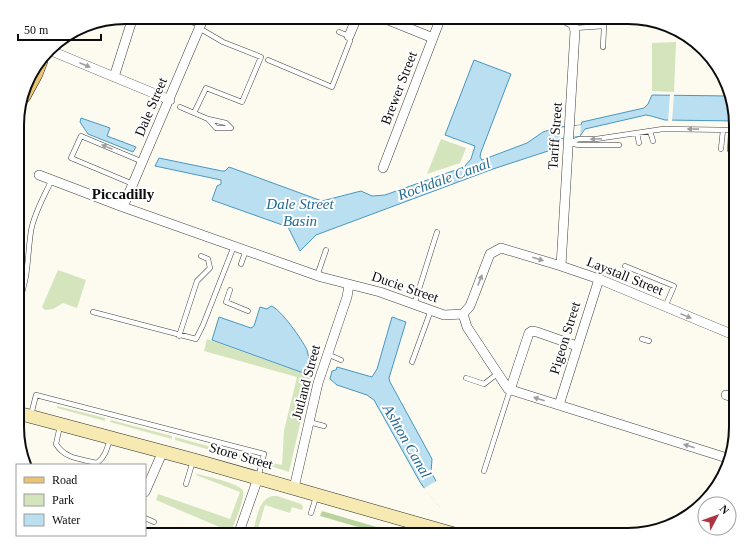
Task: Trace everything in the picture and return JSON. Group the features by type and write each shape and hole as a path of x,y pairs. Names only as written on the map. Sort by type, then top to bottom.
{"street":[{"path":"114,77 130,24"},
{"name":"Dale Street","path":"123,207 170,100 201,24"},
{"path":"349,36 354,24"},
{"path":"398,24 433,38"},
{"name":"Brewer Street","path":"384,168 438,24"},
{"path":"572,24 575,28"},
{"name":"Tariff Street","path":"561,266 575,28"},
{"path":"55,53 170,100"},
{"name":"Ducie Street","path":"39,175 123,207 317,276 374,290 444,315 463,314"},
{"name":"Laystall Street","path":"463,314 470,306 490,254 501,248 599,279 729,333"},
{"name":"Pigeon Street","path":"559,405 599,279"},
{"name":"Jutland Street","path":"294,488 318,383 350,284"},
{"path":"463,314 467,327 497,374 506,387 510,390 725,457"},
{"path":"510,390 527,336 532,332 537,332 577,346"},
{"name":"Store Street","path":"24,414 162,451 433,528"},
{"path":"146,490 162,451"},
{"path":"240,528 258,478"}],"lane":[{"path":"194,113 206,88 242,102 261,57 223,42 202,24"},
{"path":"575,28 604,26 603,47"},
{"path":"268,60 332,87 350,41 349,36 339,32"},
{"path":"170,100 208,119"},
{"path":"569,143 579,139 596,140 663,128 729,130"},
{"path":"721,149 723,130"},
{"path":"650,131 652,141"},
{"path":"637,133 639,143"},
{"path":"133,184 71,158 81,136 143,162"},
{"path":"569,143 579,145 619,145"},
{"path":"24,283 27,273 31,230 52,179"},
{"path":"414,305 437,232"},
{"path":"93,312 196,339 234,246"},
{"path":"241,264 246,250"},
{"path":"317,276 326,250"},
{"path":"180,336 197,280 210,268 208,259 201,256"},
{"path":"625,266 674,286 665,307"},
{"path":"230,290 226,302 248,311"},
{"path":"412,362 430,310"},
{"path":"642,338 649,341"},
{"path":"327,356 341,360"},
{"path":"466,378 484,384 497,374"},
{"path":"484,471 510,390"},
{"path":"31,416 36,395 264,454 258,478"},
{"path":"309,422 324,426"},
{"path":"60,424 56,444 60,452 68,456 97,463 106,454 110,437"},
{"path":"186,484 194,460"},
{"path":"311,513 317,495"},
{"path":"146,518 154,522"}],"green space":[{"path":"676,42 674,92 652,91 652,43"},
{"path":"441,139 466,148 460,163 427,174"},
{"path":"58,270 86,280 77,308 63,303 53,309 45,310 42,307"},
{"path":"207,339 311,376 289,472 267,465 268,462 282,465 284,431 297,377 204,351"},
{"path":"57,406 105,418 105,421 57,408"},
{"path":"111,420 172,436 172,439 110,422"},
{"path":"175,437 222,450 221,453 175,440"},
{"path":"225,451 259,460 258,463 225,454"},
{"path":"196,475 214,478 236,485 243,491 241,505 232,528 222,528 156,500 158,494 230,519 240,492"},
{"path":"277,496 301,504 303,507 302,510 292,507 290,513 265,505 258,528 254,528 261,506 267,498"},
{"path":"322,511 380,528 362,528 320,516"}],"water":[{"path":"474,60 511,74 481,152 480,157 482,160 527,143 543,132 559,127 581,125 582,122 644,108 648,104 652,95 725,96 729,118 729,121 665,120 646,115 585,129 580,136 556,139 548,151 493,169 316,235 300,251 288,227 212,200 217,186 221,184 221,180 155,166 159,158 222,171 225,171 229,167 322,201 361,191 372,196 385,195 464,167 471,159 475,146 445,135"},
{"path":"81,118 110,128 107,136 136,147 133,152 88,134 80,122"},
{"path":"271,306 280,312 305,346 310,363 313,365 309,375 212,340 219,317 251,328 254,326 260,307 267,309"},
{"name":"Ashton Canal","path":"392,317 406,322 389,378 390,382 432,459 431,472 462,528 460,528 427,492 420,482 374,400 367,395 337,385 330,379 332,371 336,370 337,367 372,377 377,369"}],"pier":[{"path":"670,94 674,94 672,122 668,122"},
{"path":"581,125 580,136 560,138 561,128"},
{"path":"438,480 464,528 451,528 439,506 423,489"}],"district":[{"name":"Piccadilly","path":"123,194"}],"water label":[{"name":"Rochdale Canal","path":"444,179"},
{"name":"Dale Street Basin","path":"300,212"}]}
